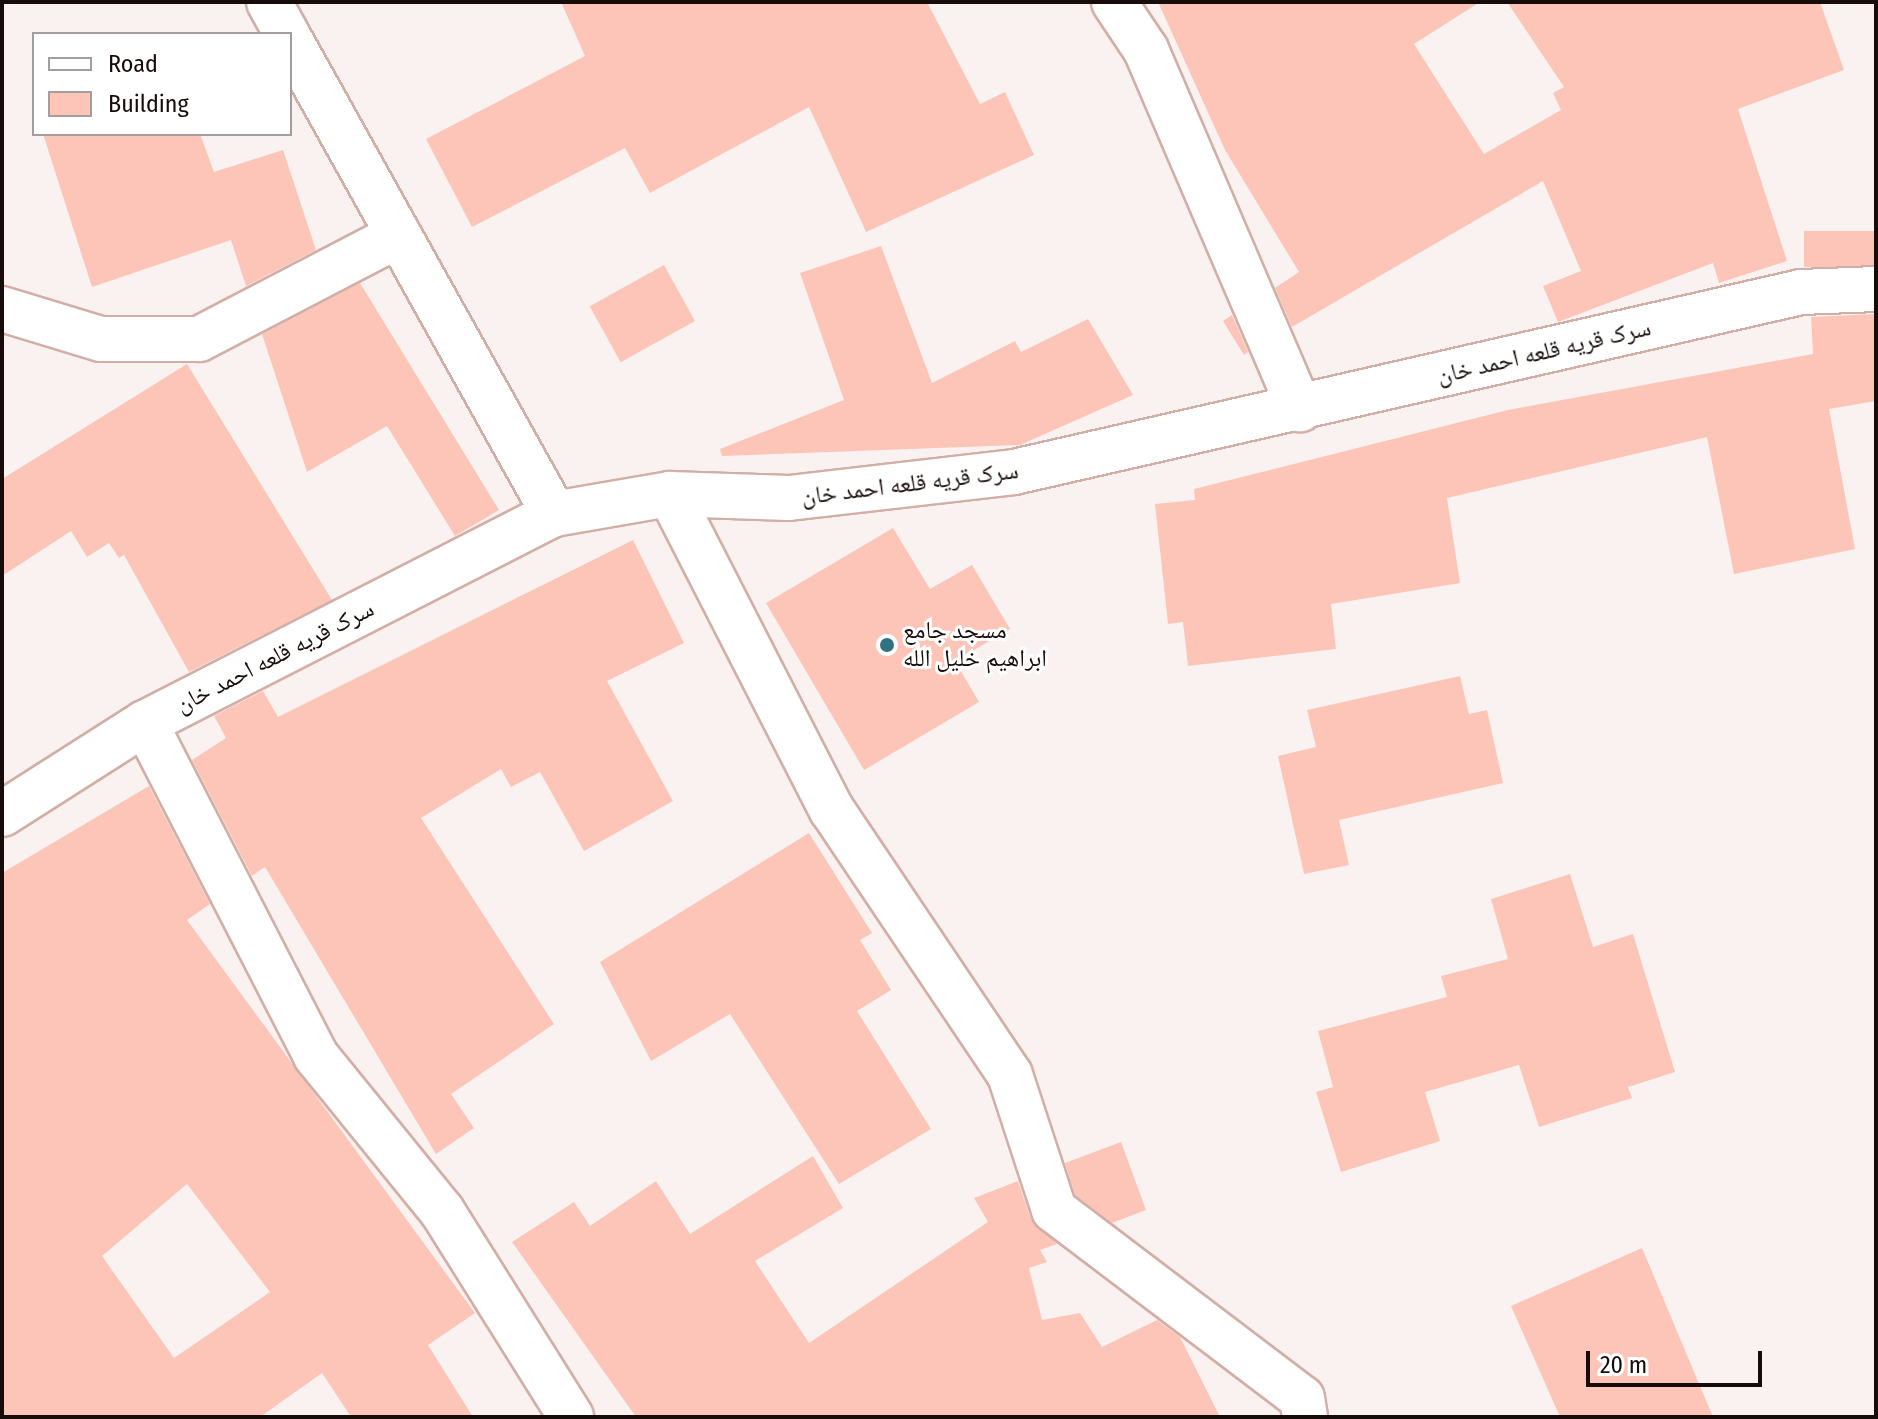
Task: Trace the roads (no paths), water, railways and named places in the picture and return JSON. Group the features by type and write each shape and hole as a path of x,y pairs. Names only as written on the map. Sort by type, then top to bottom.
{"street":[{"path":"269,2 286,32"},
{"path":"1114,2 1146,50 1300,409"},
{"path":"292,44 554,514"},
{"path":"2,309 101,339 199,339 399,235"},
{"name":"سرک قریه قلعه احمد خان","path":"2,814 145,723 554,514 670,494 789,498 1014,472 1801,292 1876,289"},
{"path":"670,494 832,810 1010,1075 1054,1210 1302,1398 1305,1417"},
{"path":"145,723 316,1056 442,1211 571,1417"}],"place":[{"name":"مسجد جامع ابراهیم خلیل الله","path":"887,645"}]}
